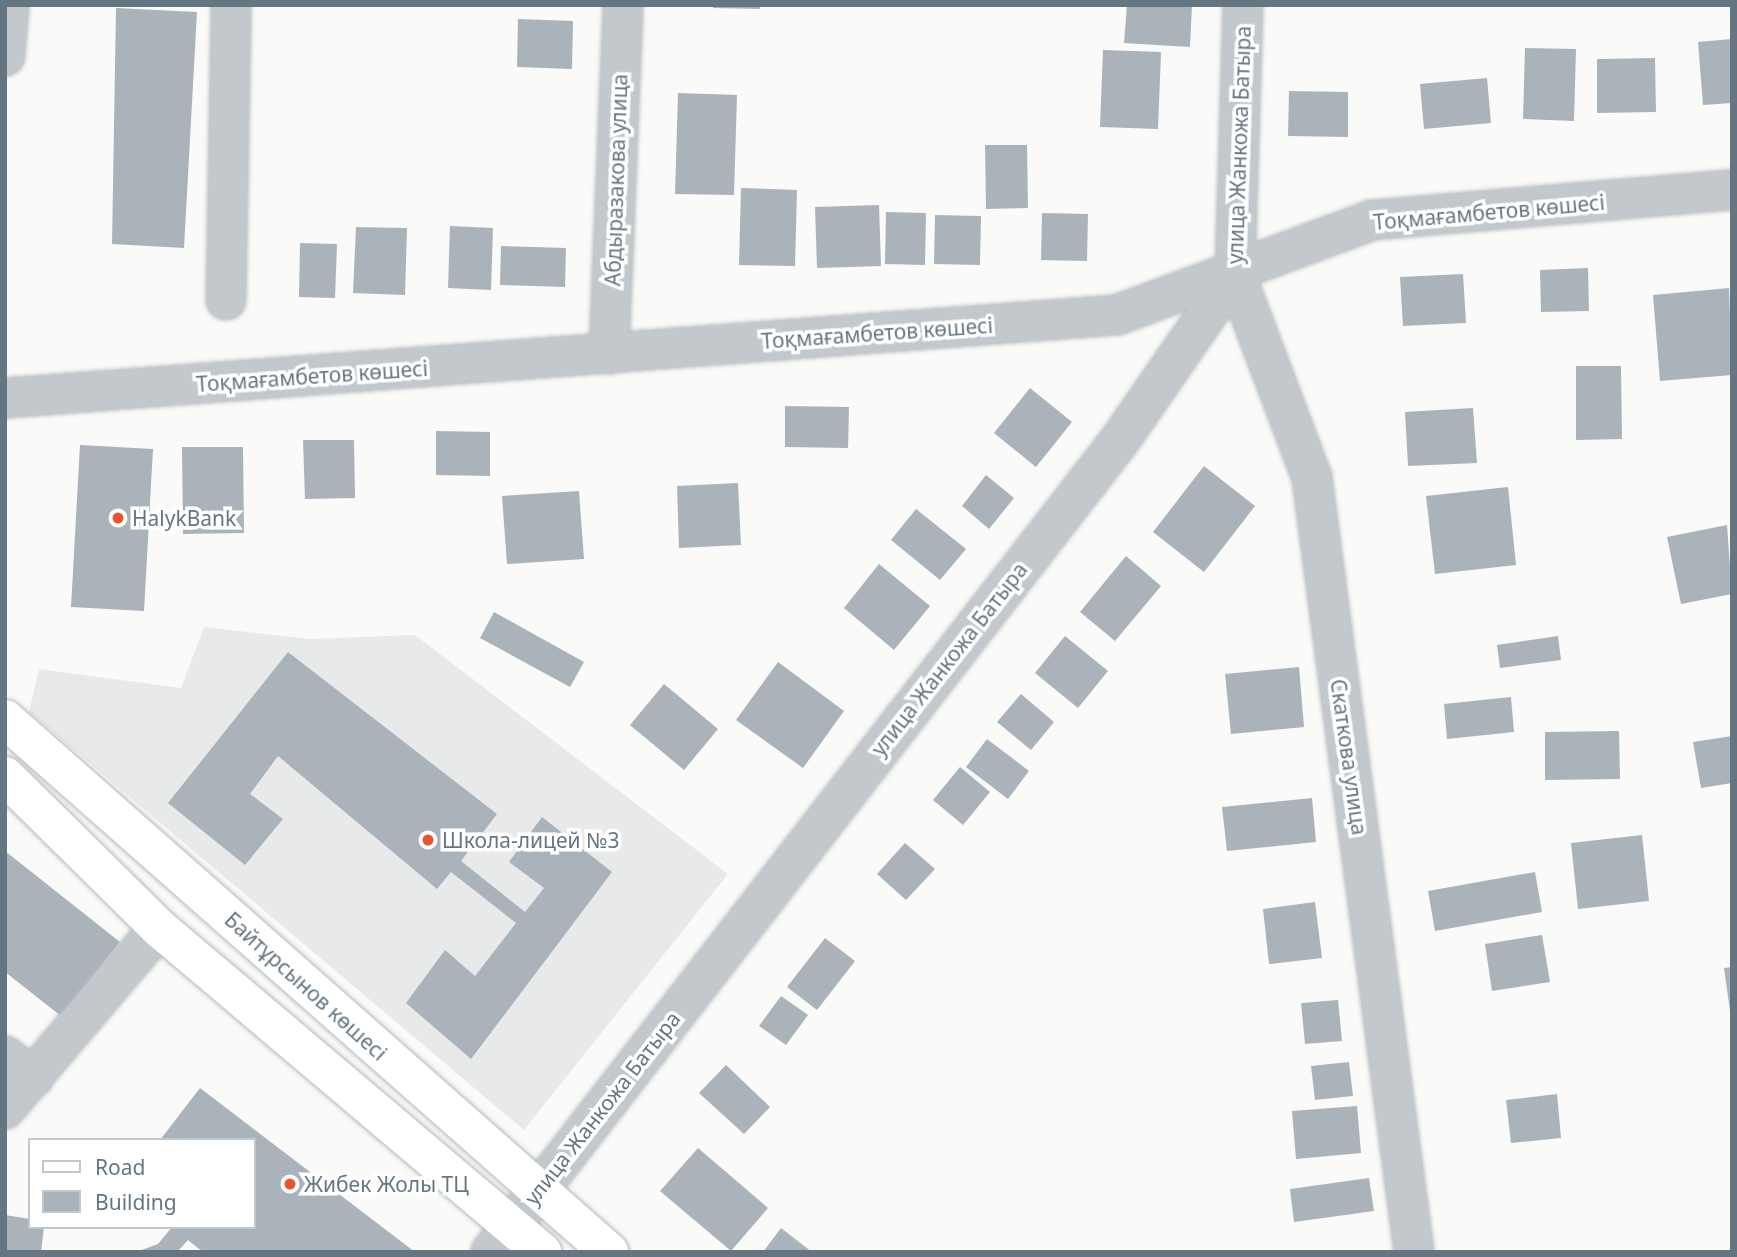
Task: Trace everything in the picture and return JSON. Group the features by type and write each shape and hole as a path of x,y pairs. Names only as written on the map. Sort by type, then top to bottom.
{"main road":[{"name":"Байтұрсынов көшесі","path":"5,719 609,1252"},
{"path":"5,776 159,928 501,1238 542,1252"}],"street":[{"path":"5,56 9,5"},
{"path":"226,300 232,5"},
{"name":"Абдыразакова улица","path":"609,354 623,5"},
{"name":"улица Жанкожа Батыра","path":"501,1238 1119,440 1235,274 1243,5"},
{"name":"Тоқмағамбетов көшесі","path":"5,398 1117,315 1235,274 1372,219 1732,190"},
{"name":"Скаткова улица","path":"1235,274 1312,478 1414,1252"},
{"path":"5,1109 20,1067 159,928"}],"shaded area":[{"path":"204,627 309,639 415,635 728,874 524,1130 29,712 39,669 181,688"}],"building":[{"path":"713,5 760,5 760,9 713,8"},
{"path":"1127,5 1192,5 1190,47 1124,43"},
{"path":"116,8 197,12 184,248 112,244"},
{"path":"518,19 573,21 572,69 517,67"},
{"path":"1732,39 1732,103 1703,105 1698,42"},
{"path":"1525,48 1576,49 1574,121 1523,119"},
{"path":"1103,50 1161,52 1158,129 1100,127"},
{"path":"1655,58 1656,112 1597,113 1597,59"},
{"path":"1487,78 1491,123 1424,129 1420,84"},
{"path":"1289,91 1348,92 1348,137 1288,136"},
{"path":"678,93 737,95 734,195 675,194"},
{"path":"985,145 1027,145 1028,208 986,209"},
{"path":"741,188 797,190 795,266 739,265"},
{"path":"879,205 881,266 817,268 815,207"},
{"path":"886,212 926,213 925,265 885,264"},
{"path":"1042,213 1088,214 1087,261 1041,260"},
{"path":"935,215 981,216 980,265 934,264"},
{"path":"450,226 493,228 491,290 448,288"},
{"path":"356,227 407,228 405,295 353,293"},
{"path":"300,243 337,244 335,298 299,297"},
{"path":"501,246 566,248 565,287 500,285"},
{"path":"1588,268 1589,311 1541,312 1540,270"},
{"path":"1463,274 1466,323 1403,326 1400,277"},
{"path":"1729,288 1732,375 1660,381 1653,295"},
{"path":"1576,366 1621,366 1622,439 1576,440"},
{"path":"1030,388 1072,422 1036,467 994,433"},
{"path":"785,406 849,407 848,448 785,447"},
{"path":"1473,408 1477,463 1408,466 1405,412"},
{"path":"436,431 490,432 490,476 436,475"},
{"path":"303,440 354,440 355,498 305,499"},
{"path":"80,445 153,449 144,611 71,607"},
{"path":"182,447 243,447 244,533 183,534"},
{"path":"1204,466 1255,506 1204,572 1153,532"},
{"path":"986,475 1014,498 989,529 962,506"},
{"path":"738,483 741,545 679,548 677,486"},
{"path":"1508,487 1516,565 1435,574 1426,496"},
{"path":"579,491 584,559 507,564 502,496"},
{"path":"916,509 966,549 940,580 891,540"},
{"path":"1727,525 1732,594 1681,604 1667,537"},
{"path":"1126,556 1161,586 1115,641 1080,612"},
{"path":"879,564 930,606 894,650 844,608"},
{"path":"494,612 584,662 570,687 480,638"},
{"path":"1065,636 1108,671 1078,708 1035,673"},
{"path":"1558,636 1561,660 1500,668 1497,645"},
{"name":"Школа-лицей №3","path":"288,652 497,814 461,861 525,912 544,888 509,862 542,817 612,872 471,1059 406,1003 445,950 475,976 516,923 451,872 437,889 278,756 250,794 283,819 245,865 168,803"},
{"path":"778,662 844,711 803,768 736,720"},
{"path":"1299,667 1304,727 1231,734 1225,674"},
{"path":"664,684 718,729 684,770 630,725"},
{"path":"1021,694 1054,722 1031,750 997,722"},
{"path":"1511,697 1514,732 1447,739 1444,704"},
{"path":"1619,731 1620,779 1545,780 1545,732"},
{"path":"1732,736 1732,783 1701,788 1693,742"},
{"path":"987,739 1029,771 1008,799 966,767"},
{"path":"960,767 990,792 963,825 933,800"},
{"path":"1312,798 1316,842 1227,851 1222,807"},
{"path":"1642,835 1649,901 1578,909 1571,843"},
{"path":"905,843 935,869 906,900 877,874"},
{"path":"5,851 120,942 61,1016 5,972"},
{"path":"1535,872 1542,912 1435,931 1428,891"},
{"path":"1315,902 1322,958 1269,964 1263,909"},
{"path":"1542,935 1550,982 1492,991 1485,944"},
{"path":"825,938 855,961 817,1010 787,987"},
{"path":"1732,967 1732,1010 1730,1011 1724,968"},
{"path":"781,996 808,1015 786,1045 759,1026"},
{"path":"1338,1000 1342,1041 1305,1044 1301,1003"},
{"path":"1349,1062 1353,1096 1315,1100 1311,1066"},
{"path":"726,1065 770,1107 744,1134 699,1093"},
{"name":"Жибек Жолы ТЦ","path":"200,1088 415,1252 203,1252 188,1240 177,1252 136,1252 158,1244 170,1229 256,1229 256,1138 162,1138"},
{"path":"1557,1094 1561,1138 1511,1143 1506,1100"},
{"path":"1357,1106 1361,1153 1296,1159 1292,1111"},
{"path":"698,1148 768,1208 731,1251 660,1191"},
{"path":"1369,1178 1374,1211 1294,1222 1290,1189"},
{"path":"5,1215 28,1219 28,1229 44,1229 41,1252 5,1252"},
{"path":"781,1228 812,1252 763,1252"}],"place":[{"name":"HalykBank","path":"118,518"},
{"name":"Школа-лицей №3","path":"428,840"},
{"name":"Жибек Жолы ТЦ","path":"290,1184"}]}
